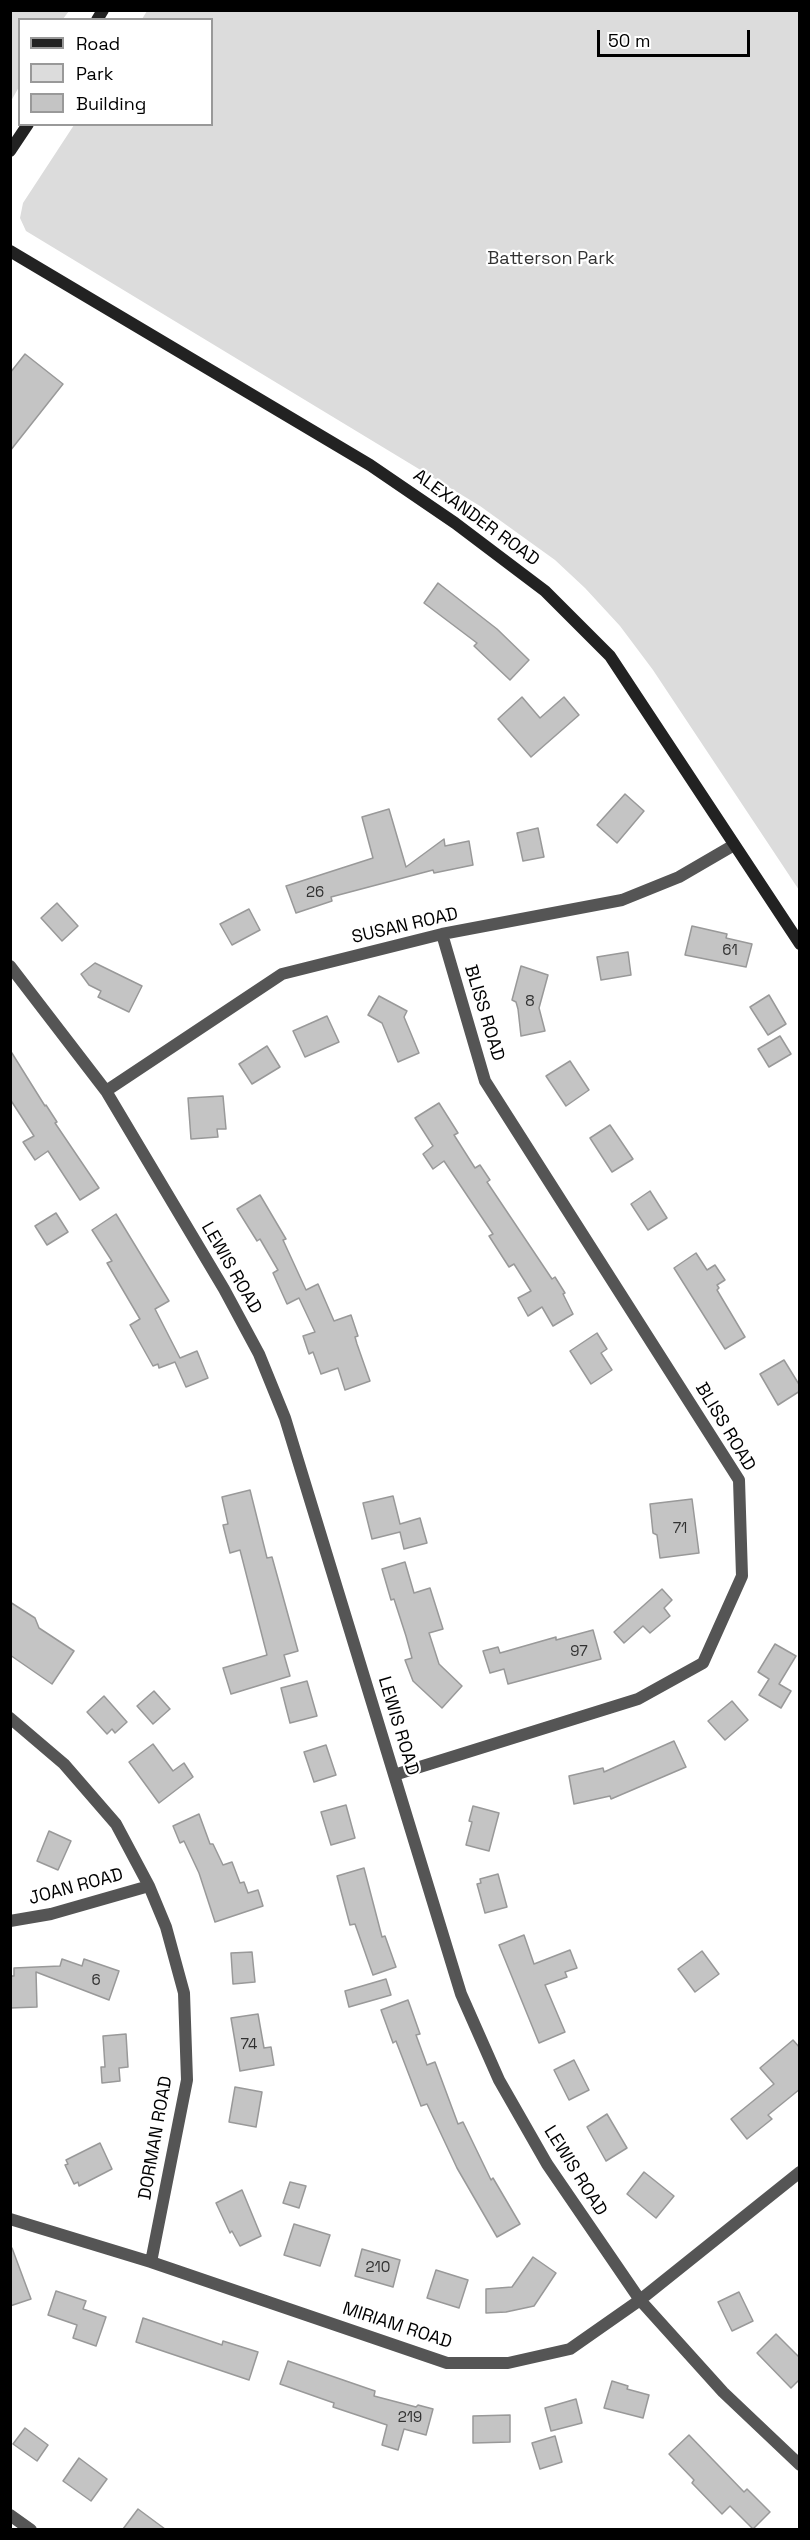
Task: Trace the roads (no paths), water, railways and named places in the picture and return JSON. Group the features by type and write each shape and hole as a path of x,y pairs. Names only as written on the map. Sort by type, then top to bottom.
{"street":[{"path":"10,151 27,126"},
{"name":"ALEXANDER ROAD","path":"10,251 370,465 455,523 545,591 610,656 800,944"},
{"name":"SUSAN ROAD","path":"106,1091 282,974 442,934 622,900 679,877 734,845"},
{"name":"BLISS ROAD","path":"394,1775 638,1699 703,1663 742,1576 739,1480 485,1081 442,934"},
{"name":"LEWIS ROAD","path":"10,966 106,1091 224,1289 259,1354 285,1418 461,1994 499,2080 547,2164 640,2300 723,2392 800,2465"},
{"name":"DORMAN ROAD","path":"10,1718 64,1764 116,1824 149,1886 166,1927 184,1993 187,2080 151,2262"},
{"name":"JOAN ROAD","path":"10,1921 51,1914 149,1886"},
{"name":"MIRIAM ROAD","path":"10,2219 151,2262 447,2363 508,2363 570,2349 640,2300 800,2172"},
{"path":"10,2515 31,2529"}],"park label":[{"name":"Batterson Park","path":"551,259"}]}
